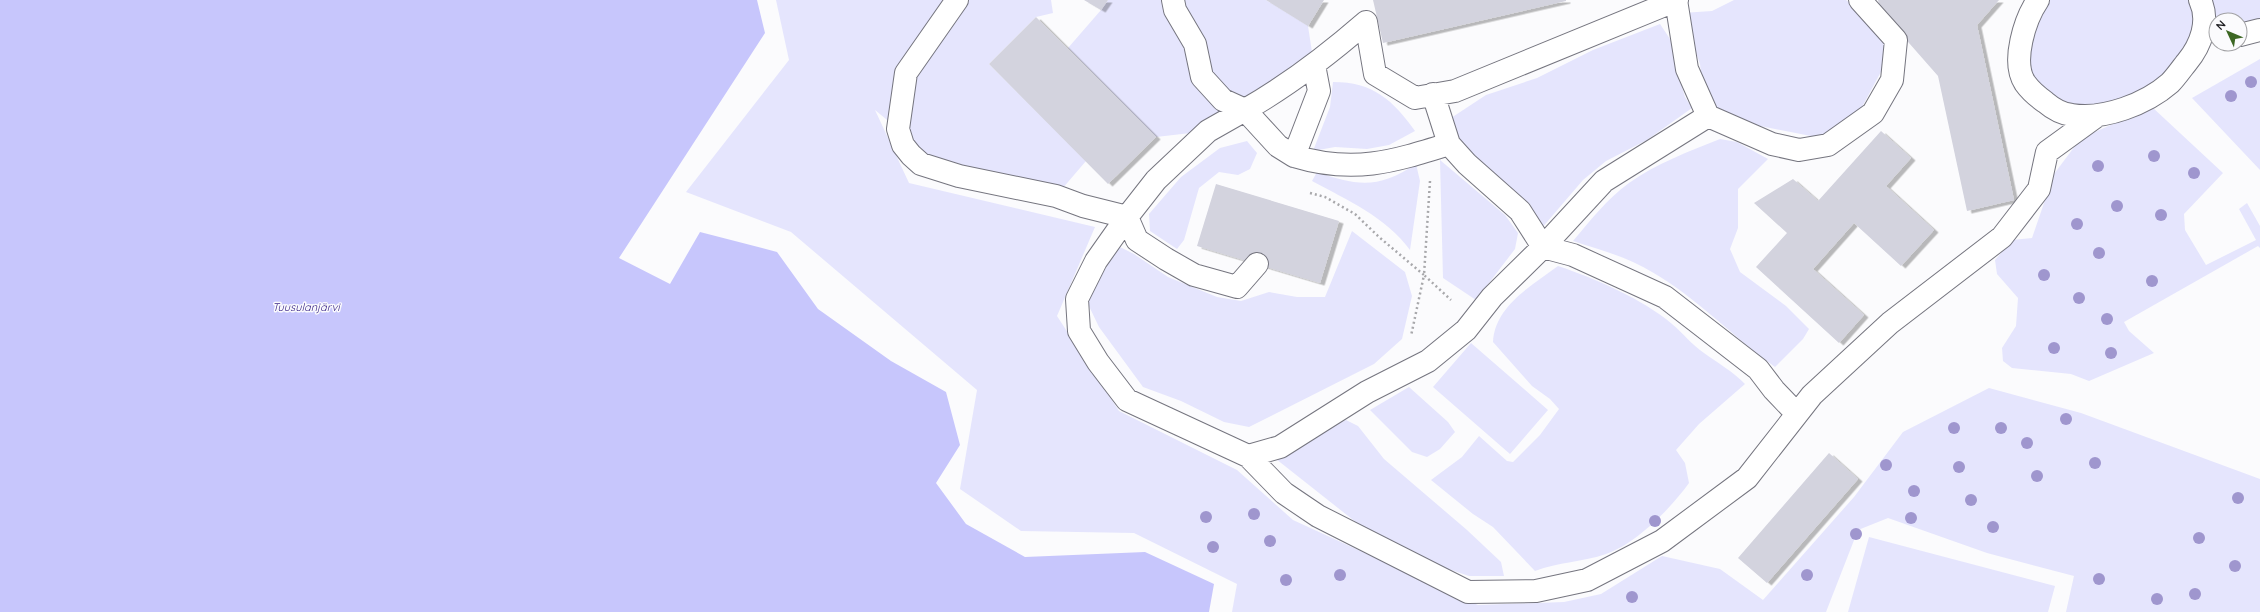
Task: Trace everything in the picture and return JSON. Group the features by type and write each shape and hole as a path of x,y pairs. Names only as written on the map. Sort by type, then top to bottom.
{"lane":[{"path":"957,0 906,73 898,129 903,144 911,155 921,164 959,176 1056,196 1083,206 1127,217"},
{"path":"1173,0 1175,10 1195,44 1202,77 1224,100 1245,110 1278,146 1294,156 1317,163 1363,166 1400,159 1441,147"},
{"path":"1860,0 1896,40 1892,80 1873,113 1828,146 1799,150 1772,144 1708,116 1687,69 1676,0 1455,90 1415,98 1376,74 1366,22 1314,65 1270,96 1208,131 1156,180 1127,217 1096,261 1077,299 1079,331 1098,362 1127,400 1248,456 1284,493 1318,516 1468,592 1536,591 1587,580 1662,541 1747,478 1812,395 1890,323 2002,237 2040,189 2047,152 2098,115"},
{"path":"2038,0 2021,41 2019,62 2024,82 2038,97 2054,109 2071,115 2098,115 2114,111 2140,101 2171,82 2208,34"},
{"path":"2200,0 2208,26"},
{"path":"2248,33 2260,30"},
{"path":"1294,156 1319,91 1314,65"},
{"path":"1433,94 1441,147 1467,164 1520,211 1543,247 1573,255 1665,297 1758,369 1774,390 1797,414"},
{"path":"1248,456 1280,447 1367,392 1428,361 1466,330 1492,297 1543,247 1604,181 1708,116"},
{"path":"1127,217 1137,240 1194,275 1237,287 1257,264"}],"path":[{"path":"1403,374 1424,275 1441,147"},
{"path":"1294,156 1297,189 1325,197 1355,214 1379,237 1474,320"}],"shaded area":[{"path":"776,0 1051,0 1053,13 1036,17 989,64 1086,161 1056,196 921,164 898,129 875,110 909,183 1095,227 1057,316 1119,411 1237,470 1293,520 1478,605 1564,602 1601,594 1662,556 1720,569 1763,600 1854,497 1903,432 1989,388 2081,413 2260,479 2260,612 2066,612 2074,576 1987,553 1888,518 1858,530 1826,612 1232,612 1237,584 1134,533 1021,531 960,489 977,390 791,232 686,192 789,60"},
{"path":"1108,0 1266,0 1308,26 1314,65 1208,131 1156,137 1068,48"},
{"path":"1734,0 1846,0 1864,13 1880,34 1886,51 1883,68 1862,107 1838,128 1816,137 1745,123 1714,108 1703,90 1700,64 1682,13 1712,11"},
{"path":"2038,0 2260,0 2260,30 2248,33 2248,12 2208,12 2208,32 2204,32 2179,72 2098,115 2039,97 2021,41"},
{"path":"1660,24 1672,42 1675,64 1685,97 1692,108 1647,140 1606,161 1583,180 1541,229 1530,204 1465,152 1451,118 1486,95 1537,78 1593,50"},
{"path":"2260,59 2260,170 2192,98"},
{"path":"1333,82 1360,85 1371,89 1399,110 1415,131 1389,145 1367,149 1335,147 1313,151 1330,107"},
{"path":"2152,107 2223,173 2184,214 2185,230 2206,265 2256,240 2239,209 2247,203 2260,226 2260,248 2258,246 2124,322 2129,331 2154,353 2089,381 2071,374 2012,368 2003,361 2002,348 2016,326 2018,298 1997,274 1995,260 2012,240 2032,238 2054,174 2081,138"},
{"path":"1720,139 1737,142 1768,159 1738,189 1738,228 1730,249 1740,272 1786,306 1809,329 1803,339 1775,367 1700,306 1652,272 1624,258 1573,241 1606,203 1629,183 1662,164"},
{"path":"1247,141 1257,153 1250,169 1238,175 1219,172 1199,188 1184,240 1177,249 1150,231 1149,214 1181,177 1220,148"},
{"path":"1440,160 1505,215 1518,233 1515,249 1476,300 1443,278"},
{"path":"1416,164 1420,181 1410,250 1400,238 1378,219 1352,202 1312,181 1317,172 1344,180 1368,183 1391,178"},
{"path":"1352,231 1405,272 1412,296 1402,339 1374,364 1249,427 1224,422 1181,401 1143,387 1099,327 1087,302 1118,246 1134,254 1168,277 1217,297 1241,301 1269,292 1297,297 1325,297"},
{"path":"1558,266 1618,290 1647,306 1672,324 1700,350 1730,371 1745,384 1699,424 1676,450 1685,463 1689,483 1663,514 1641,534 1606,554 1535,571 1493,527 1473,514 1431,480 1462,457 1479,436 1507,461 1513,462 1540,435 1559,409 1550,399 1532,386 1493,342 1495,329 1507,307 1526,289"},
{"path":"1471,343 1548,410 1510,454 1433,387"},
{"path":"1409,387 1448,422 1455,432 1440,449 1427,457 1412,452 1370,410"},
{"path":"1346,420 1358,426 1384,459 1467,530 1501,562 1504,576 1469,576 1445,568 1357,523 1276,459 1312,436"},
{"path":"1869,537 2055,586 2048,612 1848,612"}],"water":[{"name":"Tuusulanjärvi","path":"0,0 757,0 765,33 619,258 670,284 700,232 777,252 818,309 891,361 946,392 960,445 936,483 966,524 1025,557 1145,552 1214,584 1209,612 0,612"}],"building":[{"path":"1084,0 1108,0 1101,10"},
{"path":"1266,0 1324,0 1308,26"},
{"path":"1373,0 1566,0 1566,1 1383,43"},
{"path":"1878,0 1999,0 1977,25 2014,200 1967,211 1938,76 1880,10"},
{"path":"1036,17 1156,137 1108,184 989,64"},
{"path":"1881,131 1911,158 1886,186 1934,230 1901,266 1854,223 1813,269 1864,315 1839,343 1756,267 1787,233 1754,203 1793,179 1818,201"},
{"path":"1216,184 1339,221 1320,283 1197,246"},
{"path":"1829,453 1858,479 1767,583 1738,558"}]}
